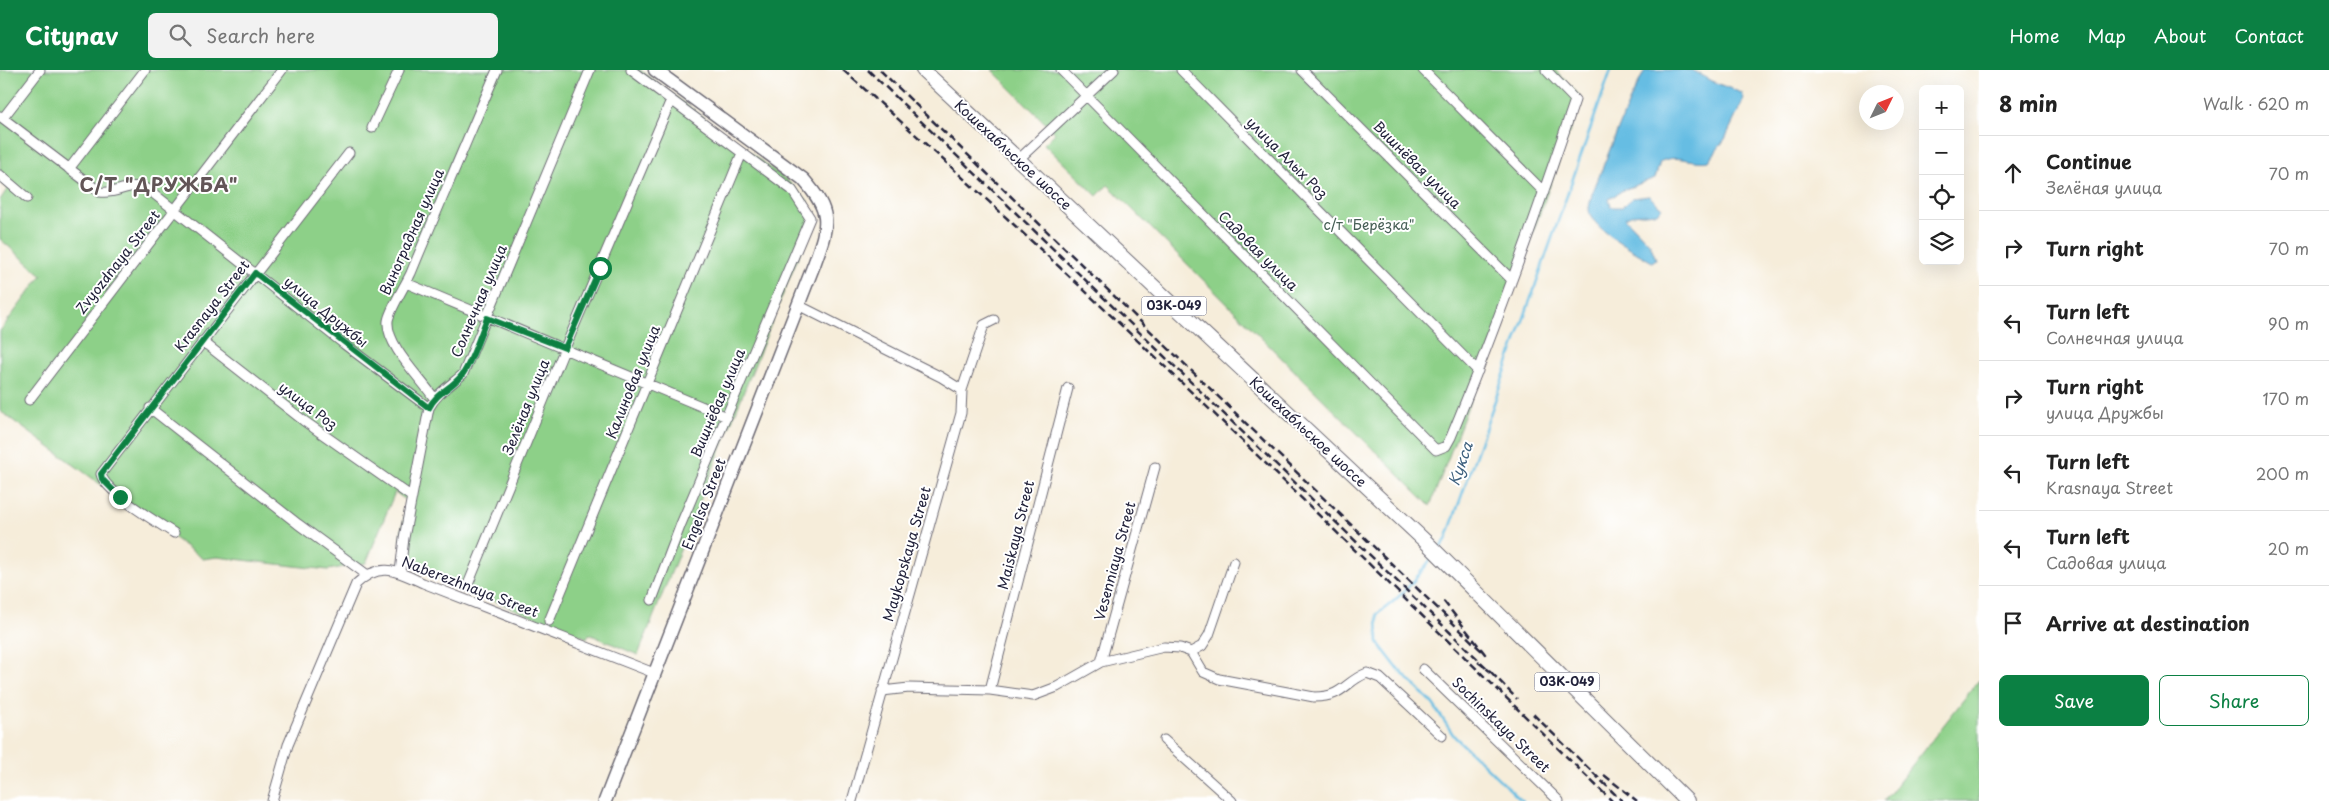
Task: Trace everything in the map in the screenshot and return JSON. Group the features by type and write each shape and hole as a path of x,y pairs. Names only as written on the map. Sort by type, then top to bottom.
{"main road":[{"name":"Кошехабльское шоссе","path":"923,70 1424,541 1687,801"}],"street":[{"path":"2,117 40,70"},
{"path":"69,169 145,70"},
{"name":"Zvyozdnaya Street","path":"29,400 282,70"},
{"path":"372,128 399,70"},
{"name":"Виноградная улица","path":"434,398 423,381 405,362 391,336 388,321 406,283 496,70"},
{"name":"Солнечная улица","path":"400,572 404,538 429,408 434,398 463,374 590,70"},
{"path":"631,70 742,153"},
{"name":"Engelsa Street","path":"605,801 798,305 822,241 826,216 817,195 803,179 655,70"},
{"name":"Садовая улица","path":"1061,70 1436,450 1446,446 1451,437 1478,371"},
{"path":"1018,160 1114,70"},
{"name":"улица Алых Роз","path":"1181,70 1478,371"},
{"name":"Вишнёвая улица","path":"1302,70 1512,280"},
{"path":"1423,70 1544,192"},
{"path":"1478,371 1544,192 1575,100 1546,70"},
{"name":"Зелёная улица","path":"467,587 670,100"},
{"name":"улица Дружбы","path":"2,117 100,192 110,193 132,185 149,190 174,212 429,408"},
{"name":"Krasnaya Street","path":"174,533 120,497 102,479 101,474 150,408 349,153"},
{"name":"Вишнёвая улица","path":"652,600 681,524 810,218 792,190 742,153"},
{"name":"Калиновая улица","path":"549,621 742,153"},
{"path":"0,175 28,198"},
{"path":"406,283 727,417"},
{"path":"798,305 941,377 962,390"},
{"name":"Maykopskaya Street","path":"852,801 961,414 962,390 984,325 994,320"},
{"name":"улица Роз","path":"202,341 304,421 412,497"},
{"name":"Maiskaya Street","path":"990,690 1068,388"},
{"path":"150,408 298,524 366,574 356,584 288,745 272,801"},
{"name":"Vesenniaya Street","path":"1101,662 1155,467"},
{"path":"1191,652 1202,646 1209,636 1234,562"},
{"name":"Naberezhnaya Street","path":"366,574 384,569 400,572 423,583 654,673"},
{"path":"882,691 909,688 990,690 1033,696 1058,687 1101,662 1164,647 1180,648 1191,652 1203,672 1219,679 1314,698 1328,697 1344,690 1357,676 1367,673 1380,678 1442,736"},
{"name":"Sochinskaya Street","path":"1423,669 1559,801"},
{"path":"1164,740 1232,801"}],"green space":[{"path":"0,70 640,70 787,180 807,200 814,217 638,655 589,634 587,638 422,572 414,563 411,543 400,540 407,501 395,492 366,563 328,570 217,557 203,559 0,411 0,331 42,275 0,239 0,200 8,188 0,182"},
{"name":"с/т \"Берёзка\"","path":"992,70 1555,70 1580,96 1581,100 1507,304 1430,506 1108,185 1097,196 1044,144 1055,133"},
{"path":"1979,680 1979,801 1884,801"}],"water":[{"path":"1645,70 1692,70 1716,83 1742,93 1744,99 1725,139 1709,161 1665,159 1660,162 1655,178 1623,190 1609,199 1611,207 1622,207 1632,198 1649,196 1662,208 1657,213 1631,215 1625,218 1650,244 1656,259 1652,262 1597,225 1589,210 1592,194 1629,102"}],"waterway":[{"name":"Кукса","path":"1439,549 1446,540 1611,70"},
{"name":"Кукса","path":"1434,555 1408,587 1377,614 1378,643 1398,669 1433,704 1454,736 1522,801"}],"railway":[{"path":"843,70 942,158 1136,339 1612,801"},
{"path":"868,70 1491,672 1478,662"},
{"path":"880,70 1485,654 1442,599"},
{"path":"1491,672 1517,699"},
{"path":"1533,714 1622,801"},
{"path":"1604,775 1637,801"}],"district":[{"name":"С/Т \"ДРУЖБА\"","path":"159,185"}],"route":[{"path":"120,497 102,479 101,474 255,273 344,344 429,408 434,398 463,374 487,318 565,348 600,268"}]}
